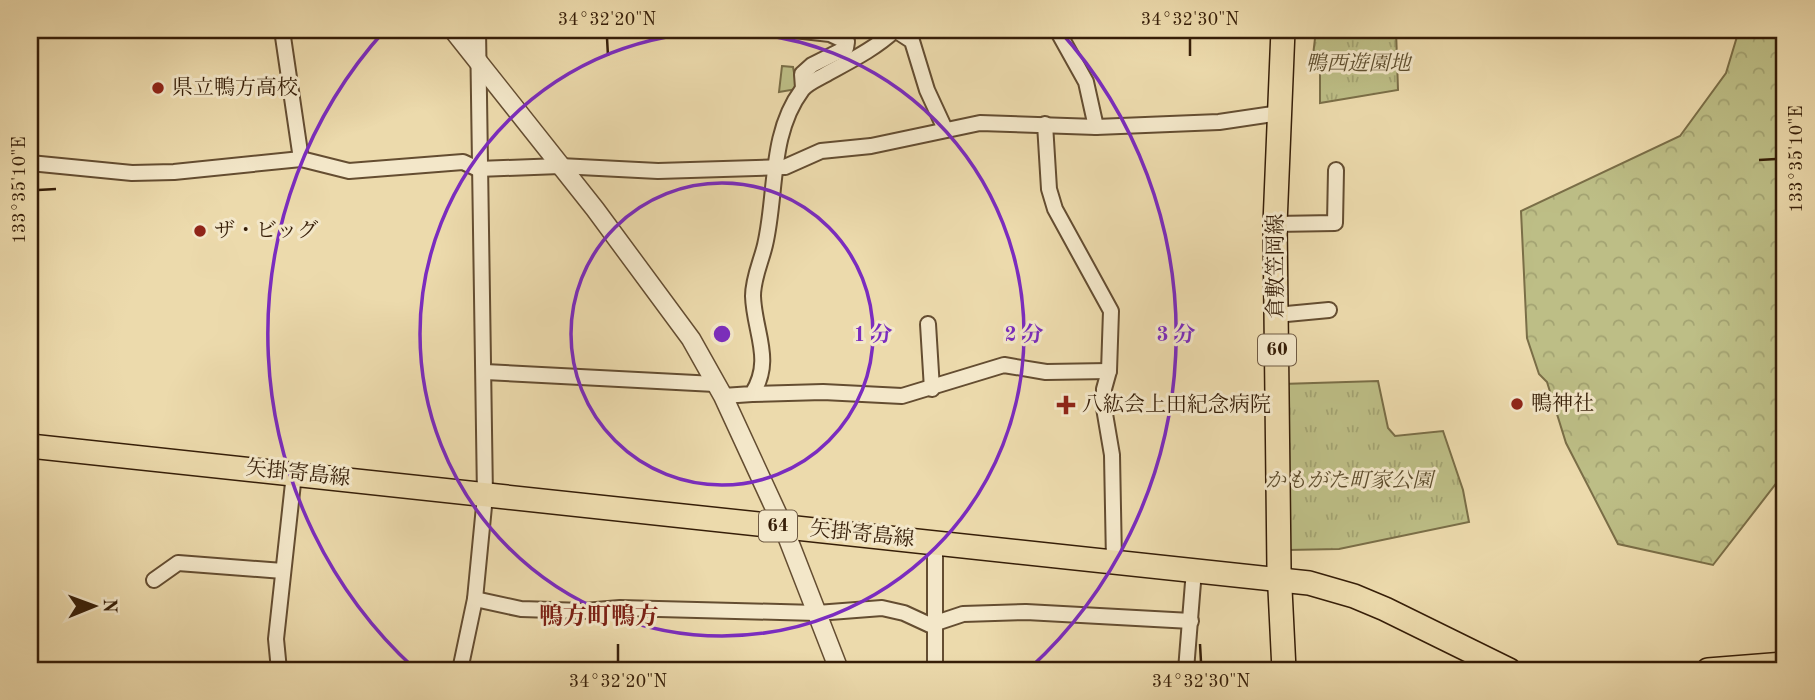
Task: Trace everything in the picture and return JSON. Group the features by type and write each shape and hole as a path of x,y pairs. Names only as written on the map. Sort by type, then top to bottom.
{"main road":[{"name":"倉敷笠岡線","path":"1283,30 1275,225 1279,569 1282,580 1284,670"},
{"name":"矢掛寄島線","path":"30,446 1308,583 1354,596 1510,670"},
{"path":"1708,670 1785,664"}],"street":[{"path":"282,30 301,159"},
{"path":"453,30 667,303 719,390 783,526 839,670"},
{"path":"460,670 475,599 485,496 478,30"},
{"path":"752,394 762,373 764,350 753,299 754,279 765,244 774,167 783,132 803,88 802,74 812,65 846,48 847,42 830,34 794,30"},
{"path":"803,88 881,43 895,30 912,41 927,90 945,129"},
{"path":"1057,30 1086,82 1096,127"},
{"path":"30,163 146,172 301,159 349,171 463,162 478,169 560,166 658,171 785,167 821,151 871,146 980,123 1096,127 1219,122 1280,113"},
{"path":"1045,124 1048,189 1055,209 1111,311 1109,371 1104,389 1104,408 1112,455 1114,561"},
{"path":"1275,225 1335,223 1336,170"},
{"path":"1276,315 1329,310"},
{"path":"928,324 932,389"},
{"path":"485,372 752,394 823,392 902,396 1004,365 1046,372 1109,371"},
{"path":"279,670 276,639 294,474"},
{"path":"935,543 935,670"},
{"path":"154,580 178,563 283,571"},
{"path":"1186,670 1194,570"},
{"path":"475,599 521,609 584,611 620,608 817,612 881,608 935,625 963,614 1026,612 1191,621"}],"green space":[{"name":"鴨西遊園地","path":"1316,30 1396,30 1398,90 1320,103 1320,65 1312,64"},
{"path":"1739,30 1785,30 1785,472 1713,565 1618,544 1566,443 1547,382 1539,374 1527,338 1521,211 1680,136 1726,73"},
{"path":"782,66 793,67 797,89 779,92"},
{"name":"かもがた町家公園","path":"1378,381 1388,428 1395,436 1443,431 1463,490 1469,522 1339,549 1288,550 1282,384"}],"place":[{"name":"県立鴨方高校","path":"158,88"},
{"name":"ザ・ビッグ","path":"200,231"},
{"name":"鴨神社","path":"1517,404"},
{"name":"八紘会上田紀念病院","path":"1066,405"}],"district":[{"name":"鴨方町鴨方","path":"599,618"}]}
